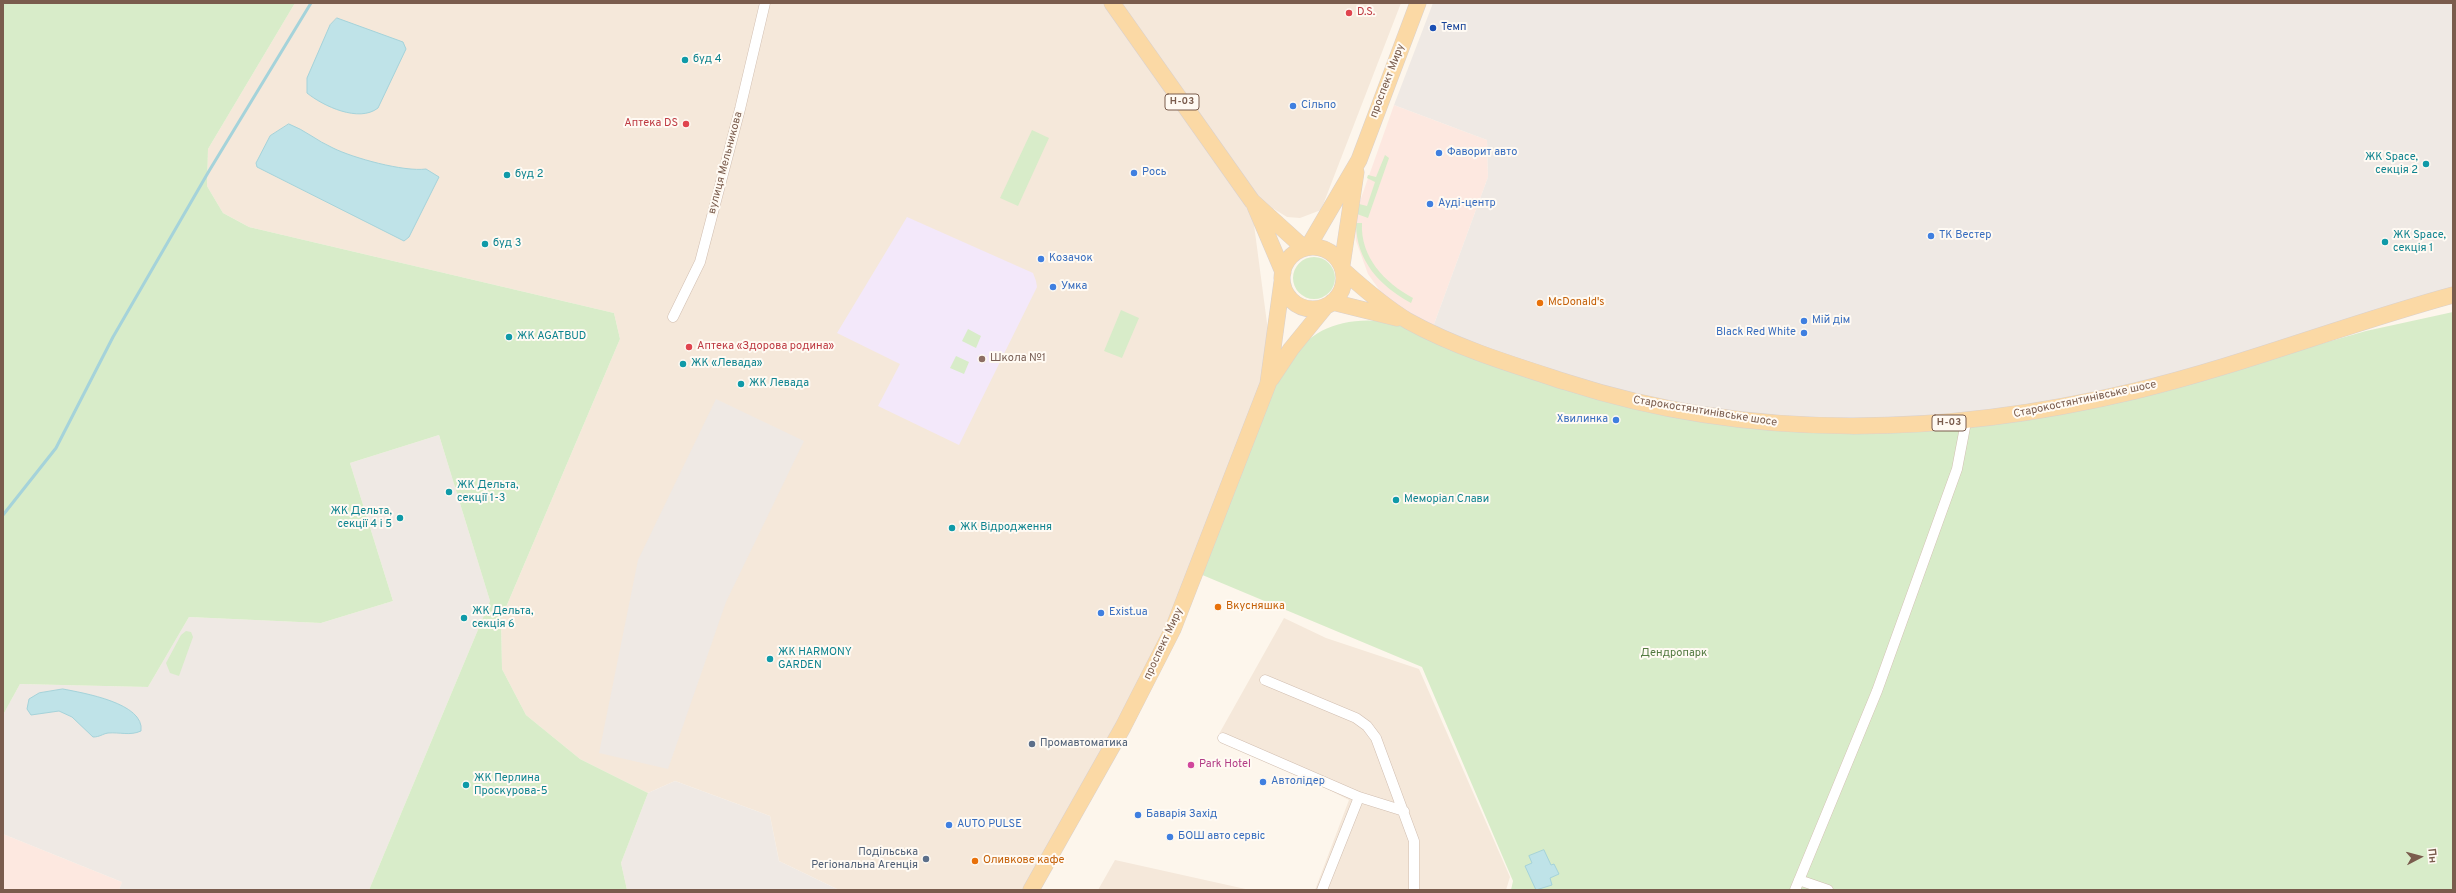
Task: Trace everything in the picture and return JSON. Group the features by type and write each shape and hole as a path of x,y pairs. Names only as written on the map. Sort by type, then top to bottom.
{"main road":[{"name":"Н-03","path":"1112,3 1252,201 1282,277 1287,295 1298,305 1312,309 1329,304 1409,321"},
{"name":"проспект Миру","path":"1343,268 1347,219 1359,160 1418,3"},
{"name":"проспект Миру","path":"1306,247 1359,160"},
{"name":"Н-03","path":"1252,201 1306,247 1328,250 1343,268 1384,305 1409,321"},
{"path":"1282,277 1291,255 1306,247"},
{"path":"1329,304 1343,285 1343,268"},
{"name":"проспект Миру","path":"1268,384 1282,277"},
{"name":"Старокостянтинівське шосе","path":"1409,321 1503,362 1580,387 1623,399 1706,415 1790,426 1840,427 1966,422 2046,410 2136,391 2200,373 2453,295"},
{"name":"проспект Миру","path":"1031,890 1123,727 1173,629 1268,384 1291,349 1329,304"}],"street":[{"name":"вулиця Мельникова","path":"673,318 700,262 740,109 765,3"},
{"path":"1795,890 1877,691 1957,469 1966,422"},
{"path":"1265,680 1356,718 1367,726 1376,738 1414,841 1414,890"},
{"path":"1223,738 1359,797 1404,811"},
{"path":"1322,890 1359,797"},
{"path":"1799,880 1828,890"}],"shaded area":[{"path":"295,3 1106,3 1248,203 1253,217 1270,346 1264,383 1168,628 1025,890 839,890 779,861 770,816 675,781 648,793 580,759 526,715 502,669 501,619 620,339 614,313 249,227 223,213 207,186 208,149"},
{"path":"1117,3 1401,3 1321,210 1300,218 1287,217 1256,198"},
{"path":"1433,3 2453,3 2453,290 2135,386 1965,417 1790,421 1624,394 1504,358 1433,327 1488,177 1487,140 1394,105"},
{"path":"1394,105 1487,140 1488,177 1433,327 1388,302 1368,274 1356,241 1354,218"},
{"path":"907,217 1033,273 1036,281 1037,287 959,445 878,406 900,364 837,333"},
{"path":"716,399 804,441 726,602 668,769 599,753 638,560"},
{"path":"439,435 490,601 369,890 119,890 122,882 3,834 3,715 20,684 148,687 189,617 321,623 393,601 350,463"},
{"path":"1284,618 1326,638 1419,669 1510,877 1506,890 1315,890 1349,800 1219,734"},
{"path":"675,781 770,816 779,861 839,890 627,890 621,863 648,793"},
{"path":"3,834 122,882 119,890 3,890"},
{"path":"1115,860 1250,890 1098,890"}],"green space":[{"path":"3,3 295,3 208,149 207,186 223,213 249,227 614,313 620,339 501,619 502,669 526,715 580,759 648,793 621,863 627,890 369,890 490,601 439,435 350,463 393,601 321,623 189,617 148,687 20,684 3,715"},
{"path":"1032,130 1049,138 1018,206 1000,198"},
{"path":"1385,155 1389,158 1368,218 1357,214 1359,204 1367,206 1375,182 1367,178 1368,175 1376,177"},
{"path":"1356,223 1362,223 1362,235 1365,247 1376,268 1393,285 1413,298 1411,303 1389,289 1365,261 1357,237"},
{"path":"1314,257 1329,263 1335,278 1329,293 1314,299 1299,293 1293,278 1299,263"},
{"path":"1121,310 1139,318 1122,358 1104,351"},
{"name":"Дендропарк","path":"2453,312 2453,890 1511,890 1513,881 1422,667 1200,574 1270,393 1284,369 1299,348 1318,333 1342,323 1371,320 1408,325 1579,391 1841,432 2201,378 2366,331"},
{"path":"968,329 981,336 976,348 962,341"},
{"path":"956,356 969,362 964,374 950,368"},
{"path":"186,631 191,632 193,637 179,676 170,673 166,663 181,635"}],"water":[{"path":"337,18 403,42 406,49 378,108 370,112 361,114 341,111 322,103 307,93 307,78 330,25"},
{"path":"289,124 327,145 353,156 392,166 426,169 439,177 409,237 404,241 257,167 256,163 270,136"},
{"path":"63,689 84,693 123,706 133,713 140,721 141,731 129,734 108,733 93,737 72,717 59,711 31,715 27,709 29,699 39,693"},
{"path":"1544,850 1551,865 1554,864 1559,874 1550,878 1552,885 1536,890 1525,866 1532,863 1529,856"}],"waterway":[{"path":"3,515 56,448 113,337 209,171 311,3"}],"place":[{"name":"D.S.","path":"1349,13"},
{"name":"Темп","path":"1433,28"},
{"name":"буд 4","path":"685,60"},
{"name":"Сільпо","path":"1293,106"},
{"name":"Аптека DS","path":"686,124"},
{"name":"Фаворит авто","path":"1439,153"},
{"name":"ЖК Space, секція 2","path":"2426,164"},
{"name":"Рось","path":"1134,173"},
{"name":"буд 2","path":"507,175"},
{"name":"Ауді-центр","path":"1430,204"},
{"name":"ТК Вестер","path":"1931,236"},
{"name":"ЖК Space, секція 1","path":"2385,242"},
{"name":"буд 3","path":"485,244"},
{"name":"Козачок","path":"1041,259"},
{"name":"Умка","path":"1053,287"},
{"name":"McDonald's","path":"1540,303"},
{"name":"Мій дім","path":"1804,321"},
{"name":"Black Red White","path":"1804,333"},
{"name":"ЖК AGATBUD","path":"509,337"},
{"name":"Аптека «Здорова родина»","path":"689,347"},
{"name":"Школа №1","path":"982,359"},
{"name":"ЖК «Левада»","path":"683,364"},
{"name":"ЖК Левада","path":"741,384"},
{"name":"Хвилинка","path":"1616,420"},
{"name":"ЖК Дельта, секції 1-3","path":"449,492"},
{"name":"Меморіал Слави","path":"1396,500"},
{"name":"ЖК Дельта, секції 4 і 5","path":"400,518"},
{"name":"ЖК Відродження","path":"952,528"},
{"name":"Вкусняшка","path":"1218,607"},
{"name":"Exist.ua","path":"1101,613"},
{"name":"ЖК Дельта, секція 6","path":"464,618"},
{"name":"ЖК HARMONY GARDEN","path":"770,659"},
{"name":"Промавтоматика","path":"1032,744"},
{"name":"Park Hotel","path":"1191,765"},
{"name":"Автолідер","path":"1263,782"},
{"name":"ЖК Перлина Проскурова-5","path":"466,785"},
{"name":"Баварія Захід","path":"1138,815"},
{"name":"AUTO PULSE","path":"949,825"},
{"name":"БОШ авто сервіс","path":"1170,837"},
{"name":"Подільська Регіональна Агенція","path":"926,859"},
{"name":"Оливкове кафе","path":"975,861"}]}
